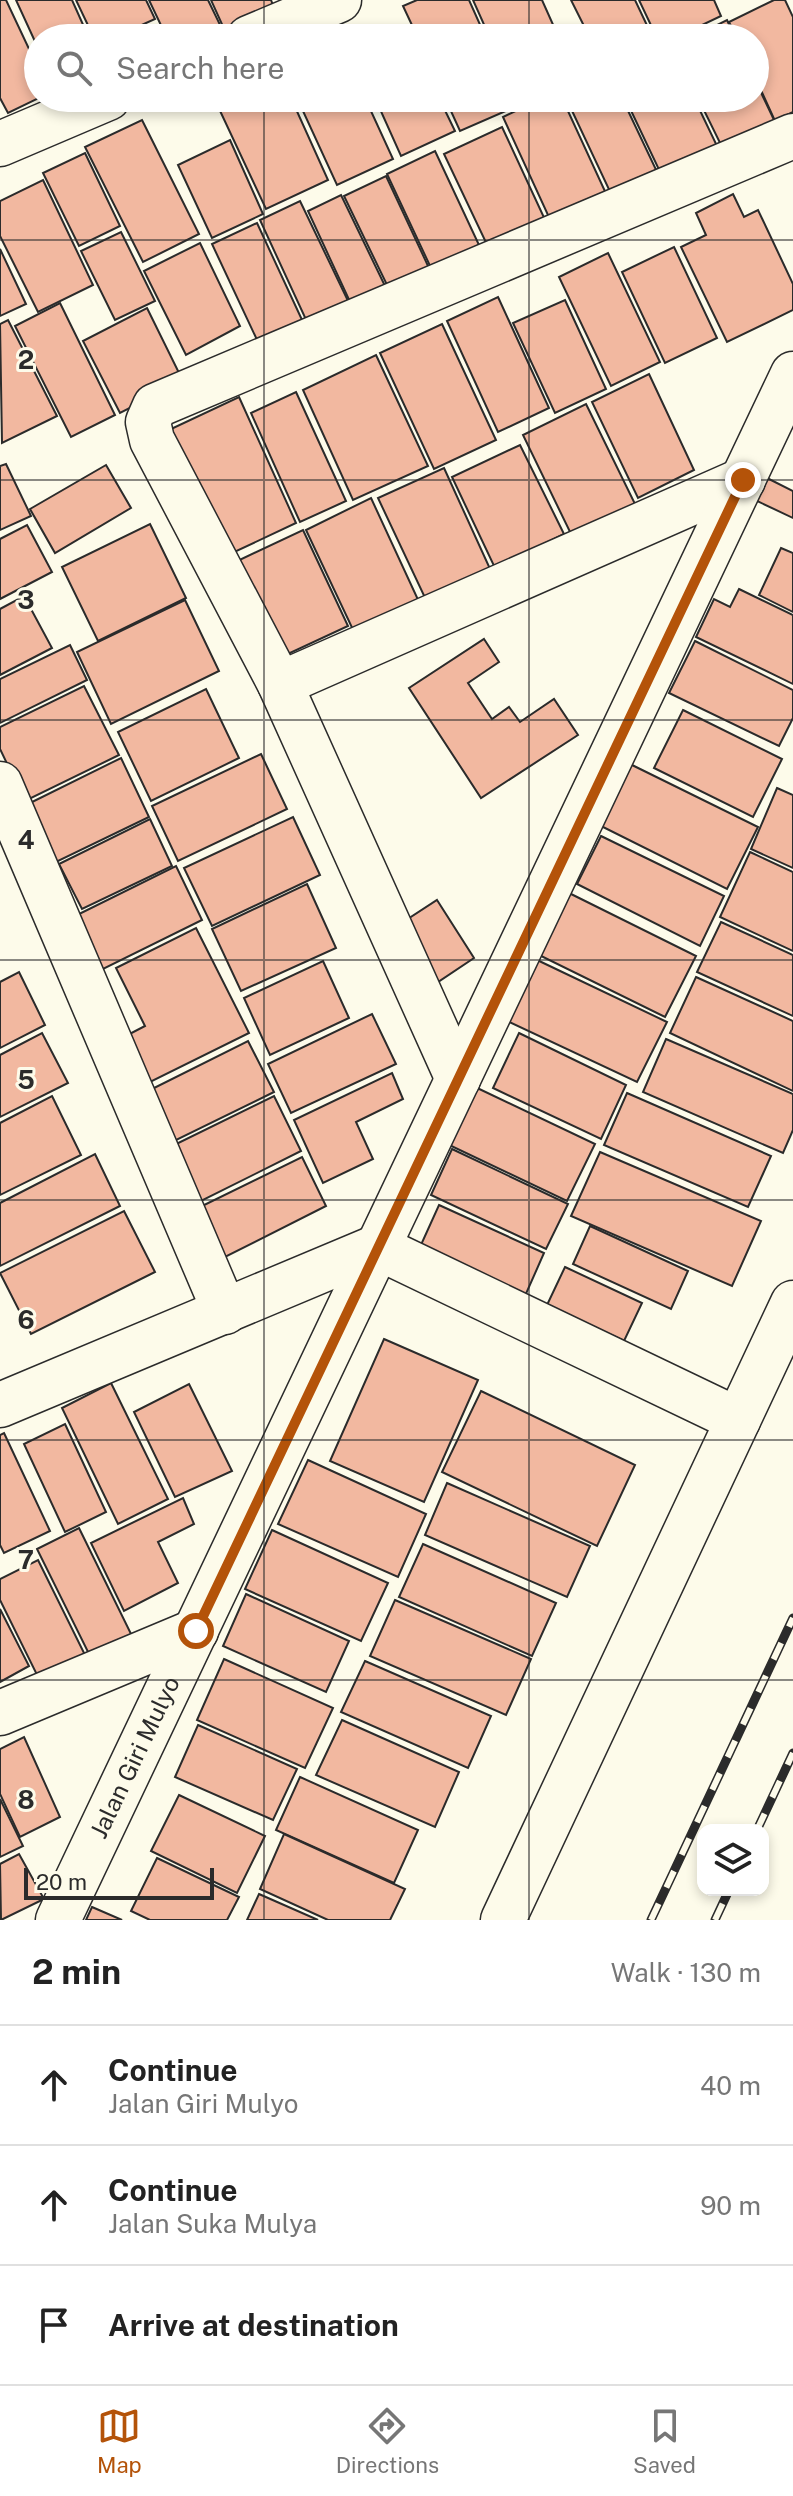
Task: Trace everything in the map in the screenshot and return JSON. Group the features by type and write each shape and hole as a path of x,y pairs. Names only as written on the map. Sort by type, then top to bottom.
{"street":[{"path":"282,24 339,0"},
{"path":"0,144 75,112"},
{"path":"458,1079 280,684 152,440 148,422 155,406 793,136"},
{"name":"Jalan Giri Mulyo","path":"58,1920 793,374"},
{"path":"280,684 743,480"},
{"path":"0,784 225,1312"},
{"path":"0,1405 377,1247 738,1420"},
{"path":"503,1920 793,1303"},
{"path":"0,1713 196,1631"}],"building":[{"path":"0,0 6,0 24,38 24,105 8,113 0,98"},
{"path":"16,0 72,0 83,24 27,24"},
{"path":"76,0 146,0 155,19 144,24 87,24"},
{"path":"149,0 208,0 220,24 160,24"},
{"path":"211,0 271,0 274,8 240,24 222,24"},
{"path":"417,0 469,0 480,24 411,24 403,6"},
{"path":"473,0 542,0 553,24 484,24"},
{"path":"571,0 635,0 646,24 583,24"},
{"path":"639,0 714,0 721,16 704,24 650,24"},
{"path":"774,0 785,0 793,17 793,112 775,121 769,108 769,24 729,22"},
{"path":"769,109 775,122 722,147 705,112 769,112"},
{"path":"221,112 297,112 328,180 266,209"},
{"path":"303,112 371,112 393,159 337,185"},
{"path":"381,112 446,112 455,131 401,156"},
{"path":"451,112 503,112 460,131"},
{"path":"514,112 568,112 609,200 553,226 503,117"},
{"path":"573,112 629,112 659,176 613,198"},
{"path":"632,112 701,112 718,148 662,176"},
{"path":"142,120 199,234 143,262 85,147"},
{"path":"502,127 547,224 490,251 444,154"},
{"path":"230,140 263,214 212,238 178,165"},
{"path":"435,151 479,245 431,268 387,174"},
{"path":"85,153 120,226 79,246 43,173"},
{"path":"386,176 429,268 388,287 344,196"},
{"path":"43,180 93,285 38,312 0,236 0,201"},
{"path":"733,194 744,217 758,210 793,284 793,310 727,342 681,247 706,235 696,213"},
{"path":"341,195 386,288 351,304 308,211"},
{"path":"300,201 350,305 308,324 260,220"},
{"path":"257,223 303,322 258,342 212,244"},
{"path":"121,232 155,301 115,320 81,251"},
{"path":"200,243 240,326 186,355 144,271"},
{"path":"674,247 717,338 665,363 622,272"},
{"path":"0,249 26,304 0,316"},
{"path":"608,253 660,362 611,386 559,277"},
{"path":"498,297 549,408 498,432 447,321"},
{"path":"565,300 606,389 555,413 513,323"},
{"path":"60,303 115,415 71,437 15,326"},
{"path":"147,308 183,381 120,413 83,341"},
{"path":"8,320 57,416 2,443 0,324"},
{"path":"442,324 496,440 434,469 380,353"},
{"path":"376,355 428,466 353,500 303,390"},
{"path":"649,374 694,470 638,498 592,402"},
{"path":"296,392 346,501 300,522 251,413"},
{"path":"239,397 296,523 228,555 171,429"},
{"path":"586,404 636,506 572,536 523,435"},
{"path":"520,445 564,534 495,568 452,477"},
{"path":"6,464 31,516 0,530 0,466"},
{"path":"106,465 131,508 55,553 30,509"},
{"path":"444,468 491,571 427,602 378,498"},
{"path":"765,477 793,491 793,518 755,500"},
{"path":"371,498 420,604 355,634 306,530"},
{"path":"150,524 186,598 98,641 62,567"},
{"path":"27,525 52,572 0,599 0,539"},
{"path":"303,530 348,626 275,660 231,564"},
{"path":"781,548 793,553 793,612 759,595"},
{"path":"739,589 793,615 793,684 696,637 714,599 730,607"},
{"path":"24,596 52,648 0,675 0,609"},
{"path":"185,600 219,671 111,724 77,652"},
{"path":"484,639 499,662 468,683 492,719 509,707 520,722 554,699 578,735 481,798 409,688"},
{"path":"695,641 793,690 793,718 779,746 669,693"},
{"path":"70,645 87,680 0,723 0,679"},
{"path":"84,686 119,755 25,801 0,749 0,727"},
{"path":"206,689 239,758 151,801 118,732"},
{"path":"683,710 782,759 753,817 654,768"},
{"path":"261,754 287,809 178,861 152,806"},
{"path":"121,758 149,817 56,862 28,804"},
{"path":"630,764 758,827 727,889 599,825"},
{"path":"777,788 793,795 793,868 751,849"},
{"path":"293,817 320,875 212,926 184,868"},
{"path":"150,819 172,866 82,909 59,864"},
{"path":"601,836 724,896 700,946 577,884"},
{"path":"750,852 793,872 793,951 720,917"},
{"path":"176,866 202,920 99,971 73,917"},
{"path":"307,884 336,948 241,991 212,929"},
{"path":"565,891 696,956 665,1017 535,953"},
{"path":"437,900 474,958 435,984 397,926"},
{"path":"721,922 793,955 793,1016 697,972"},
{"path":"196,928 249,1033 140,1087 118,1040 145,1026 116,968"},
{"path":"535,959 667,1022 637,1082 505,1020"},
{"path":"323,961 349,1018 270,1055 244,998"},
{"path":"19,972 45,1025 0,1048 0,982"},
{"path":"696,977 793,1021 793,1091 670,1033"},
{"path":"372,1014 396,1064 291,1113 268,1064"},
{"path":"42,1033 68,1083 0,1117 0,1055"},
{"path":"519,1033 626,1085 601,1139 493,1088"},
{"path":"666,1039 793,1094 793,1130 783,1153 643,1092"},
{"path":"248,1041 274,1092 166,1145 142,1094"},
{"path":"392,1073 403,1099 356,1122 373,1159 323,1183 294,1120"},
{"path":"473,1086 595,1144 567,1201 445,1143"},
{"path":"627,1093 771,1156 748,1207 604,1145"},
{"path":"52,1096 81,1155 0,1195 0,1123"},
{"path":"274,1096 301,1151 193,1205 166,1149"},
{"path":"452,1149 568,1204 546,1249 431,1195"},
{"path":"600,1152 761,1221 732,1286 571,1216"},
{"path":"95,1154 120,1206 0,1266 0,1203"},
{"path":"302,1157 326,1206 223,1258 198,1208"},
{"path":"439,1205 544,1253 525,1296 420,1247"},
{"path":"124,1211 155,1272 31,1334 0,1273"},
{"path":"590,1226 688,1271 671,1309 573,1264"},
{"path":"565,1267 642,1303 624,1341 547,1305"},
{"path":"384,1339 478,1380 424,1502 330,1461"},
{"path":"111,1383 168,1499 118,1524 62,1408"},
{"path":"189,1384 232,1471 175,1497 134,1412"},
{"path":"481,1391 635,1465 597,1546 442,1472"},
{"path":"65,1424 106,1512 65,1532 24,1444"},
{"path":"4,1433 50,1531 4,1553 0,1545 0,1435"},
{"path":"308,1460 426,1514 398,1577 278,1524"},
{"path":"447,1483 590,1546 567,1597 425,1535"},
{"path":"183,1498 194,1524 158,1542 178,1583 124,1611 91,1543"},
{"path":"79,1528 134,1640 92,1660 37,1549"},
{"path":"272,1530 388,1583 361,1641 245,1589"},
{"path":"423,1544 556,1603 532,1656 399,1597"},
{"path":"38,1560 88,1661 42,1685 0,1600 0,1579"},
{"path":"246,1594 349,1641 326,1692 223,1646"},
{"path":"395,1600 531,1659 506,1715 370,1656"},
{"path":"0,1609 29,1666 0,1682"},
{"path":"224,1659 333,1708 305,1768 197,1720"},
{"path":"365,1661 491,1716 468,1768 341,1712"},
{"path":"342,1720 459,1772 435,1827 316,1775"},
{"path":"198,1725 297,1769 273,1820 175,1777"},
{"path":"24,1737 60,1817 20,1837 0,1794 0,1749"},
{"path":"300,1777 418,1830 394,1883 276,1830"},
{"path":"179,1795 265,1836 237,1893 151,1851"},
{"path":"0,1799 23,1846 0,1857"},
{"path":"284,1834 405,1889 390,1920 328,1920 260,1889"},
{"path":"19,1854 44,1899 1,1920 0,1864"},
{"path":"157,1858 239,1897 227,1920 150,1920 131,1911"},
{"path":"259,1894 318,1920 247,1920"},
{"path":"92,1907 122,1920 86,1920"}],"railway":[{"path":"651,1920 793,1618"},
{"path":"760,1824 793,1753"},
{"path":"715,1920 726,1896"}],"route":[{"path":"196,1631 743,480"}]}
